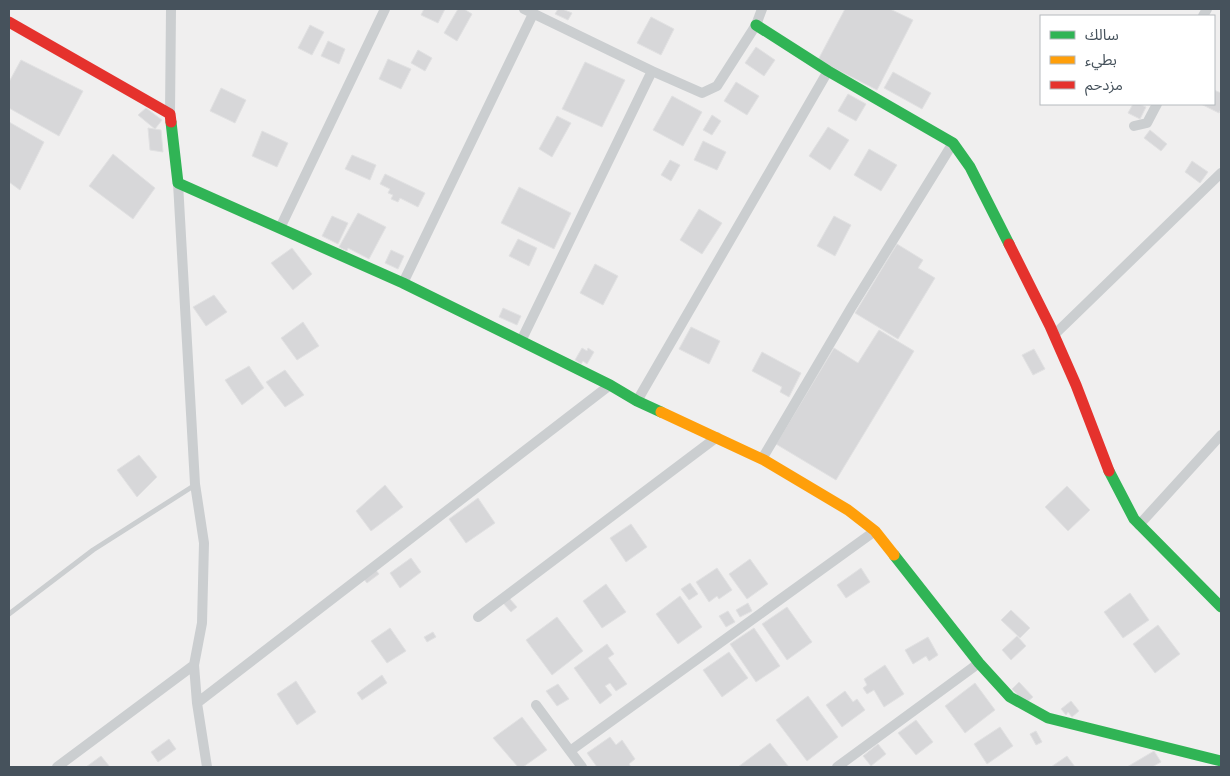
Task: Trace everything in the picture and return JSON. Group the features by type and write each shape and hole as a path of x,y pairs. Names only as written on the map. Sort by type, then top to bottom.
{"street":[{"path":"171,9 170,114 178,183 195,484 204,543 202,623 194,665 197,703 207,767"},
{"path":"280,228 385,9"},
{"path":"403,283 528,11 702,93 717,86 756,25 762,9"},
{"path":"9,22 170,114"},
{"path":"756,25 828,71 953,143 970,167 1054,335 1076,385 1109,472 1134,519 1221,606"},
{"path":"521,341 652,71"},
{"path":"637,401 828,71"},
{"path":"1134,126 1148,123 1157,105"},
{"path":"762,459 851,308 953,143"},
{"path":"1054,335 1221,173"},
{"path":"178,183 403,283 610,385 637,401 762,459 848,510 875,531 979,663 1010,697 1048,718 1221,761"},
{"path":"197,703 610,385"},
{"path":"1139,525 1221,435"},
{"path":"478,618 717,437"},
{"path":"570,751 875,531"},
{"path":"837,767 979,663"},
{"path":"57,767 194,665"},
{"path":"536,705 582,767"}],"lane":[{"path":"9,614 93,550 195,484"}],"building":[{"path":"424,9 445,9 438,23 421,15"},
{"path":"458,9 464,9 472,14 457,41 444,33"},
{"path":"558,9 572,13 568,20 555,14"},
{"path":"845,9 890,9 913,20 877,90 818,60"},
{"path":"651,17 674,29 661,55 637,43"},
{"path":"310,25 324,32 312,55 298,48"},
{"path":"328,41 345,49 339,64 321,56"},
{"path":"756,47 775,60 764,76 745,63"},
{"path":"418,50 432,58 425,71 411,63"},
{"path":"388,59 411,69 401,89 379,79"},
{"path":"21,60 83,91 59,136 9,108 9,82"},
{"path":"585,62 625,80 602,127 562,109"},
{"path":"893,72 931,93 922,109 884,88"},
{"path":"736,82 759,96 747,115 724,101"},
{"path":"221,88 246,100 235,123 210,111"},
{"path":"1215,90 1221,93 1221,109 1219,113 1203,105 1215,105"},
{"path":"848,94 866,104 856,121 838,111"},
{"path":"672,96 702,112 683,146 653,130"},
{"path":"1132,105 1146,107 1140,119 1128,113"},
{"path":"146,108 162,120 155,129 138,115"},
{"path":"712,115 721,121 712,135 703,130"},
{"path":"557,116 571,123 552,157 539,149"},
{"path":"9,122 44,142 20,190 9,182"},
{"path":"828,127 849,140 830,170 809,156"},
{"path":"148,128 161,130 163,152 150,150"},
{"path":"1150,130 1167,144 1161,151 1144,138"},
{"path":"262,131 288,143 277,167 252,156"},
{"path":"703,141 726,152 717,170 694,160"},
{"path":"869,149 897,165 881,191 854,175"},
{"path":"113,154 155,188 133,219 89,186"},
{"path":"352,155 376,165 370,180 345,169"},
{"path":"670,160 680,165 671,181 661,175"},
{"path":"1192,161 1208,172 1200,183 1185,172"},
{"path":"385,174 425,193 418,207 400,198 398,202 391,199 393,195 388,193 390,189 380,184"},
{"path":"519,187 571,213 554,249 501,223"},
{"path":"699,209 722,223 702,254 680,240"},
{"path":"358,213 386,227 369,259 348,248 347,251 339,247"},
{"path":"332,216 348,223 338,244 322,236"},
{"path":"834,216 851,225 835,256 817,246"},
{"path":"518,239 537,248 529,266 509,256"},
{"path":"897,244 923,260 918,268 935,278 898,339 855,313"},
{"path":"292,248 312,274 293,290 271,263"},
{"path":"391,250 404,256 398,269 385,263"},
{"path":"595,264 618,276 603,305 580,293"},
{"path":"214,295 227,312 206,326 193,307"},
{"path":"503,308 521,316 517,325 499,317"},
{"path":"303,322 319,346 297,360 281,338"},
{"path":"691,327 720,341 709,364 679,349"},
{"path":"879,330 914,351 836,480 776,444 834,348 858,363"},
{"path":"582,348 587,351 588,348 594,352 587,364 583,361 581,364 575,360"},
{"path":"1034,349 1045,369 1033,375 1022,355"},
{"path":"762,352 801,373 789,397 780,392 782,387 752,371"},
{"path":"249,366 264,388 242,405 225,380"},
{"path":"285,370 304,395 285,407 266,382"},
{"path":"139,455 157,477 137,497 117,470"},
{"path":"385,485 403,507 371,531 356,511"},
{"path":"1067,486 1090,510 1068,531 1045,507"},
{"path":"478,498 495,523 466,543 449,519"},
{"path":"631,524 647,547 626,562 610,538"},
{"path":"411,558 421,572 400,588 390,573"},
{"path":"750,559 768,584 747,599 729,574"},
{"path":"717,568 732,590 719,599 717,596 709,602 696,582"},
{"path":"861,568 870,582 846,598 837,585"},
{"path":"375,569 379,574 367,583 363,578"},
{"path":"690,583 698,594 689,600 681,589"},
{"path":"606,584 626,612 602,628 583,601"},
{"path":"1130,593 1149,620 1123,638 1104,612"},
{"path":"680,596 702,627 678,644 656,614"},
{"path":"509,598 517,607 511,612 503,603"},
{"path":"748,603 752,611 740,617 736,610"},
{"path":"787,607 812,642 787,660 762,624"},
{"path":"1011,610 1030,628 1020,638 1001,620"},
{"path":"728,611 735,622 726,627 719,616"},
{"path":"557,617 583,651 552,675 526,640"},
{"path":"1158,625 1180,654 1155,673 1133,644"},
{"path":"390,628 406,651 387,663 371,641"},
{"path":"754,628 780,666 756,682 730,644"},
{"path":"433,632 436,637 427,642 424,637"},
{"path":"1017,636 1026,646 1011,660 1002,650"},
{"path":"928,637 938,655 929,661 926,656 913,664 905,650"},
{"path":"607,644 614,654 608,658 627,684 616,691 610,683 605,686 612,695 600,704 574,668"},
{"path":"729,652 748,678 722,697 703,670"},
{"path":"885,665 904,694 884,707 874,690 867,694 863,688 867,685 864,679"},
{"path":"382,675 387,683 362,700 357,693"},
{"path":"296,681 316,712 297,725 277,694"},
{"path":"1019,682 1033,697 1026,703 1012,689"},
{"path":"975,683 995,710 965,733 945,706"},
{"path":"558,684 569,699 557,706 546,691"},
{"path":"845,691 853,702 857,699 865,710 842,727 826,705"},
{"path":"808,696 838,737 807,761 776,720"},
{"path":"1071,701 1079,711 1072,717 1068,712 1066,715 1061,709"},
{"path":"522,717 547,750 523,767 518,767 493,738"},
{"path":"916,720 933,742 916,755 898,733"},
{"path":"1000,727 1013,746 987,764 974,744"},
{"path":"1036,731 1042,742 1036,745 1030,734"},
{"path":"610,737 616,745 622,740 635,759 629,764 631,767 597,767 587,753"},
{"path":"169,739 176,749 158,762 151,752"},
{"path":"770,743 788,766 738,767"},
{"path":"878,744 886,754 871,766 863,756"},
{"path":"1154,751 1161,762 1152,767 1127,767"},
{"path":"101,756 110,767 86,767"},
{"path":"1067,756 1075,767 1051,767"}],"traffic: fast":[{"path":"756,25 828,71 953,143 970,167 1009,244"},
{"path":"171,122 178,183 403,283 661,412"},
{"path":"1109,471 1134,519 1221,607"},
{"path":"894,555 979,663 1010,697 1048,718 1221,761"}],"traffic: slow":[{"path":"661,412 764,460 848,510 875,531 894,555"}],"traffic: jam":[{"path":"9,22 170,114 171,122"},
{"path":"1009,244 1050,326 1076,385 1109,471"}]}
